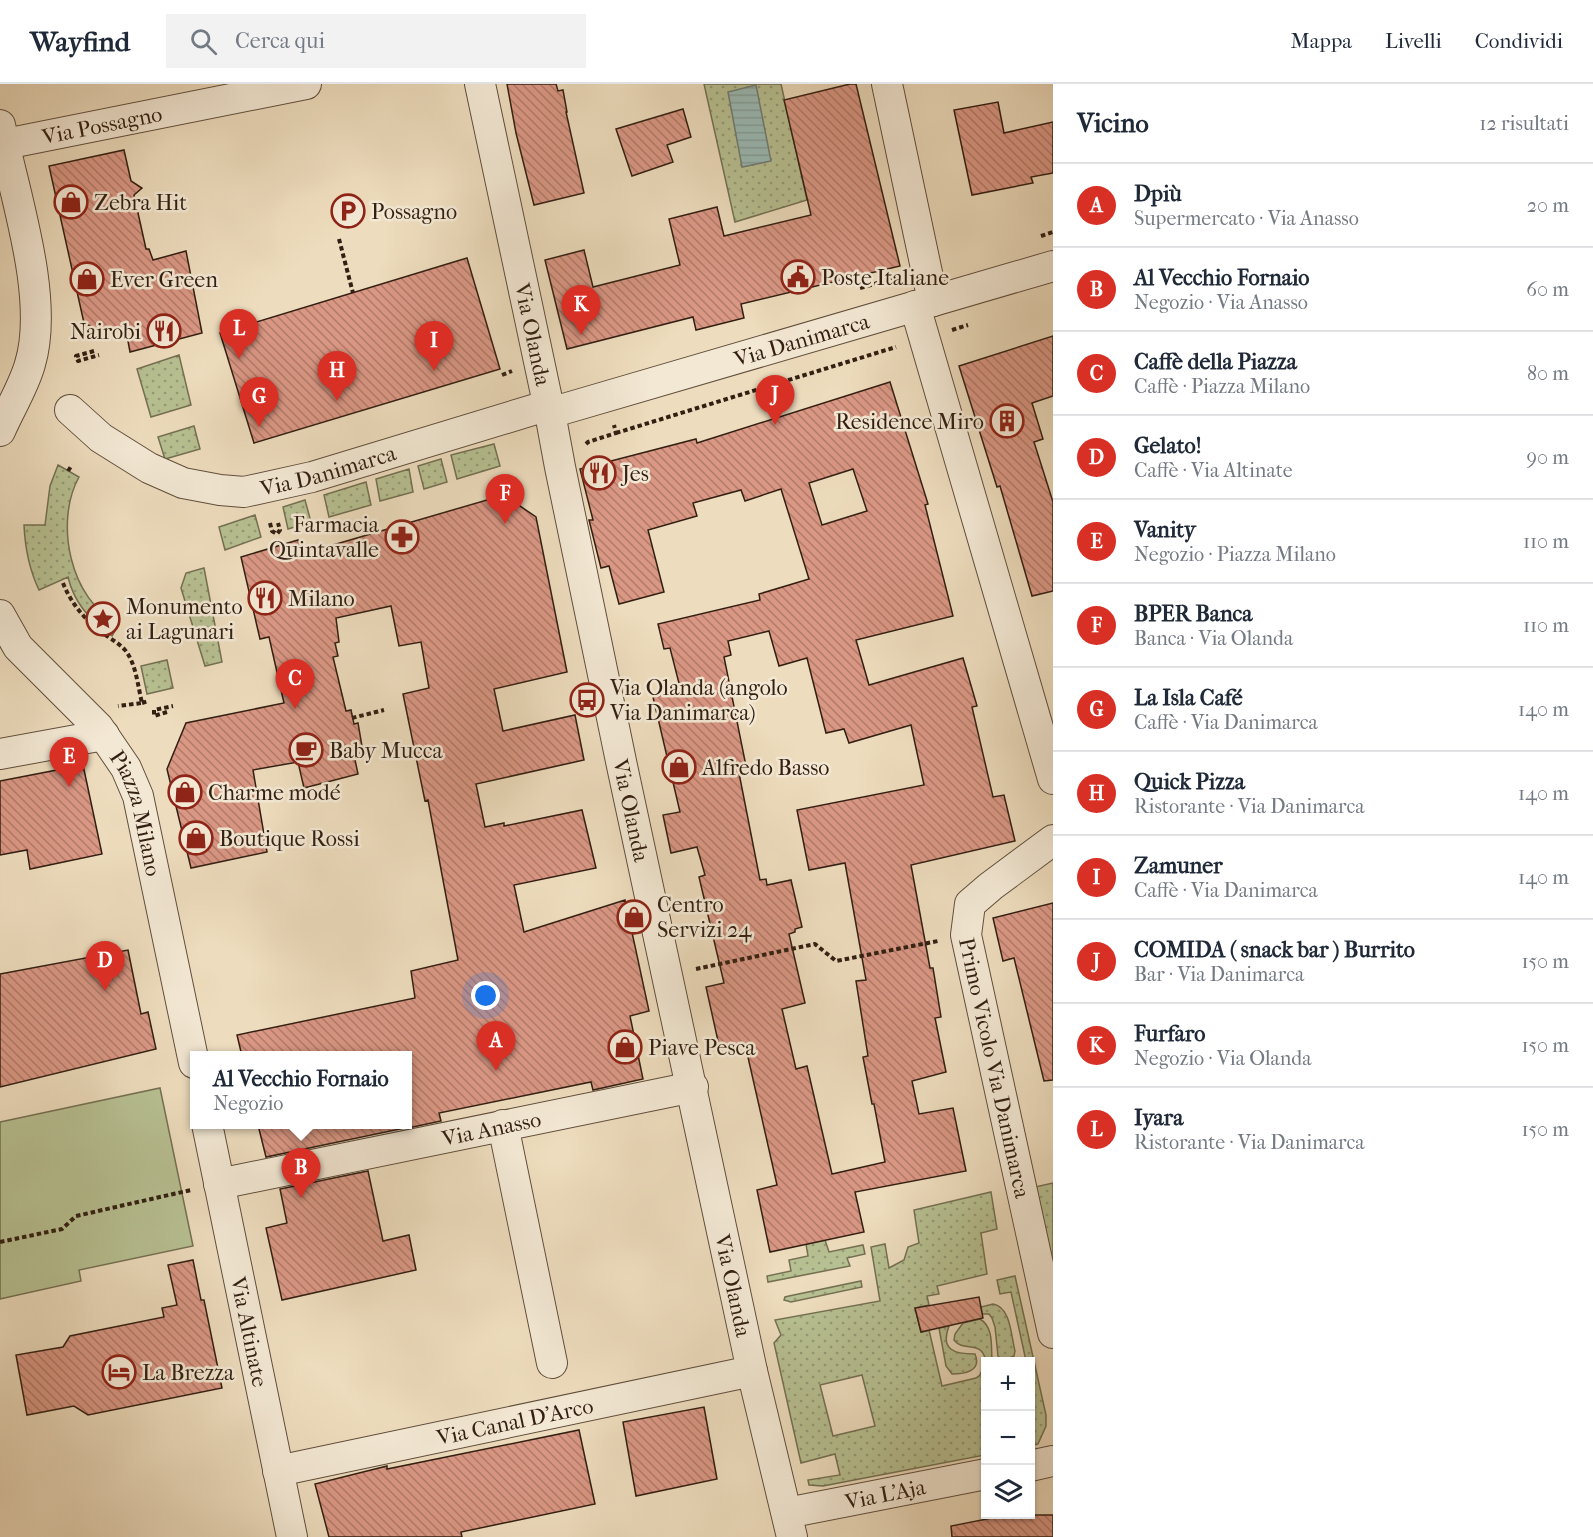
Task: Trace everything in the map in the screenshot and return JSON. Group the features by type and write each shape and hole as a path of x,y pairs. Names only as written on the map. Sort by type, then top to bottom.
{"street":[{"name":"Via Possagno","path":"1,138 306,84"},
{"name":"Via Olanda","path":"480,84 550,409 622,766 669,975 752,1371 789,1525"},
{"path":"887,84 924,303 925,338 1053,779"},
{"path":"0,431 10,383 30,365 36,319 28,252 1,138"},
{"name":"Via Danimarca","path":"70,410 101,438 149,468 183,483 244,492 312,477 1053,266"},
{"name":"Piazza Milano","path":"0,615 18,646 83,711 104,735 126,768 138,796 192,1051"},
{"path":"0,754 104,735"},
{"name":"Primo Vicolo Via Danimarca","path":"1053,840 970,904 966,935 1053,1333"},
{"name":"Via Anasso","path":"219,1184 693,1087"},
{"path":"503,1125 552,1363"},
{"name":"Via Altinate","path":"208,1129 292,1537"},
{"name":"Via Canal D'Arco","path":"278,1471 752,1371"},
{"path":"1035,1465 1053,1461"},
{"name":"Via L'Aja","path":"789,1525 981,1475"}],"path":[{"path":"339,239 352,293"},
{"path":"616,433 925,338"},
{"path":"94,354 99,355"},
{"path":"68,471 72,465"},
{"path":"270,523 272,531 277,534 280,530 278,522"},
{"path":"63,583 78,609 98,630 126,651 133,667 142,703"},
{"path":"83,711 148,701"},
{"path":"166,710 173,706"},
{"path":"352,718 384,710"},
{"path":"669,975 815,944 836,961 966,935"},
{"path":"0,1242 62,1229 76,1216 219,1184"}],"green space":[{"path":"704,84 781,84 807,200 735,222"},
{"path":"179,355 191,405 151,417 137,369"},
{"path":"194,426 200,449 165,459 158,437"},
{"path":"494,444 500,466 457,479 451,455"},
{"path":"441,459 447,482 424,489 418,466"},
{"path":"58,465 79,477 72,495 68,516 71,559 78,579 89,598 102,613 119,624 112,636 84,611 74,595 68,577 39,590 30,566 24,525 45,525 50,486"},
{"path":"409,469 413,492 380,501 376,479"},
{"path":"366,482 371,505 329,517 324,495"},
{"path":"305,500 311,522 288,529 283,507"},
{"path":"255,515 261,537 225,550 219,527"},
{"path":"204,568 222,662 205,666 181,588 186,573"},
{"path":"167,660 173,688 147,694 141,666"},
{"path":"160,1088 193,1246 79,1270 81,1281 0,1299 0,1122"},
{"path":"1053,1183 1053,1264 1035,1187"},
{"path":"991,1192 997,1229 981,1233 987,1274 937,1286 939,1294 927,1296 929,1305 915,1308 921,1332 929,1330 942,1386 976,1378 981,1373 981,1456 823,1486 809,1485 808,1480 840,1475 835,1454 801,1463 774,1343 781,1335 775,1320 880,1301 871,1247 885,1244 889,1268 904,1260 908,1247 919,1243 914,1210","holes":["862,1375 875,1426 833,1436 820,1385"]},
{"path":"825,1240 829,1252 863,1245 865,1254 847,1258 850,1266 768,1282 767,1276 791,1271 789,1260 808,1256 806,1244"},
{"path":"1015,1276 1033,1357 1025,1357 1011,1292 1000,1294 997,1280"},
{"path":"861,1281 862,1287 791,1302 784,1300 789,1296"},
{"path":"993,1304 1003,1310 1011,1330 1014,1356 998,1356 992,1318 989,1314 982,1314 981,1307"},
{"path":"980,1319 988,1327 992,1357 985,1357 980,1350 963,1346 954,1340 955,1334 963,1323"},
{"path":"949,1326 946,1340 951,1349 961,1353 975,1354 976,1364 971,1370 952,1374 946,1366 939,1328"},
{"path":"1035,1366 1046,1415 1046,1426 1038,1444 1035,1445"}],"water":[{"path":"756,85 771,161 742,167 728,92"}],"building":[{"path":"507,84 556,84 558,91 563,90 584,193 534,205 516,133"},
{"path":"856,84 900,266 741,304 744,318 696,330 693,317 567,349 545,260 584,250 593,287 680,265 669,219 717,207 724,236 811,215 784,100"},
{"path":"998,102 1004,133 1053,122 1053,173 1031,177 1033,183 972,195 954,110"},
{"path":"683,109 691,137 667,145 673,162 632,176 616,129"},
{"path":"124,150 131,181 142,188 134,195 146,249 149,249 153,260 186,251 202,333 130,352 126,330 105,333 84,323 49,166"},
{"path":"467,258 500,369 254,443 220,333"},
{"name":"Residence Miro","path":"1053,336 1053,396 1032,403 1043,439 1034,442 1053,502 1053,591 1032,596 1000,486 997,487 959,366"},
{"path":"890,382 928,504 925,505 953,616 856,640 869,685 963,658 977,706 972,707 993,797 1004,795 1015,841 911,865 930,968 933,968 941,1017 935,1018 946,1072 912,1081 919,1114 953,1108 966,1171 855,1192 864,1232 770,1252 757,1190 777,1185 745,1044 720,1050 706,987 724,983 699,877 705,875 697,847 671,853 663,815 680,812 653,697 681,691 670,648 664,649 658,624 760,600 759,594 809,579 781,489 745,501 741,490 693,503 697,516 648,530 664,592 619,604 609,566 601,568 589,520 593,520 580,469 696,439 697,443","holes":["853,469 867,511 822,525 809,483","769,631 779,666 807,658 826,733 844,729 849,743 911,725 924,785 797,810 809,870 845,863 866,980 856,981 868,1056 863,1057 885,1162 832,1174 807,1066 796,1069 782,1009 805,1003 789,934 802,927 791,880 767,885 766,879 760,880 738,768 746,766 724,657 731,655 728,641"]},
{"path":"504,495 536,517 567,672 494,689 503,731 575,715 584,760 476,784 485,827 504,823 504,826 582,810 596,868 514,885 524,932 625,900 649,1011 630,1016 643,1079 593,1090 591,1082 439,1113 441,1121 412,1127 412,1051 241,1051 237,1035 415,998 411,971 458,960 428,800 425,801 403,694 429,688 421,642 399,646 391,606 336,618 339,642 335,643 338,656 333,657 346,711 351,710 354,724 358,723 363,752 354,755 358,774 304,788 298,762 253,770 267,852 191,868 167,769 186,723 284,703 269,637 260,639 241,557 298,540 302,554"},
{"path":"83,765 102,854 30,869 27,850 0,855 0,781"},
{"path":"1053,903 1053,1080 1044,1081 1014,958 1003,961 993,918"},
{"path":"128,950 141,1014 148,1012 156,1049 0,1087 0,974"},
{"path":"259,1129 400,1129 266,1157"},
{"path":"368,1171 383,1241 409,1235 416,1270 282,1300 266,1228 287,1223 280,1189"},
{"name":"La Brezza","path":"193,1260 201,1300 204,1300 222,1388 88,1415 74,1406 27,1415 16,1355 63,1347 70,1336 164,1317 162,1308 177,1305 168,1265"},
{"path":"979,1297 983,1318 921,1332 915,1308"},
{"path":"704,1407 717,1479 636,1496 623,1422"},
{"path":"579,1430 595,1504 461,1532 462,1537 329,1537 315,1484 387,1466 387,1469"},
{"path":"1035,1515 1053,1515 1053,1537 952,1537 951,1526 987,1519 1035,1519"}],"place":[{"name":"Zebra Hit","path":"71,202"},
{"name":"Possagno","path":"348,211"},
{"name":"Poste Italiane","path":"798,277"},
{"name":"Ever Green","path":"87,279"},
{"name":"Nairobi","path":"164,331"},
{"name":"Furfaro","path":"581,335"},
{"name":"Iyara","path":"239,359"},
{"name":"Zamuner","path":"434,371"},
{"name":"Quick Pizza","path":"337,401"},
{"name":"Residence Miro","path":"1007,421"},
{"name":"COMIDA ( snack bar ) Burrito","path":"775,425"},
{"name":"La Isla Café","path":"259,427"},
{"name":"Jes","path":"599,473"},
{"name":"BPER Banca","path":"505,524"},
{"name":"Farmacia Quintavalle","path":"402,537"},
{"name":"Milano","path":"265,598"},
{"name":"Monumento ai Lagunari","path":"103,619"},
{"name":"Via Olanda (angolo Via Danimarca)","path":"587,700"},
{"name":"Caffè della Piazza","path":"295,709"},
{"name":"Baby Mucca","path":"306,750"},
{"name":"Alfredo Basso","path":"679,767"},
{"name":"Vanity","path":"69,787"},
{"name":"Charme modé","path":"185,792"},
{"name":"Boutique Rossi","path":"196,838"},
{"name":"Centro Servizi 24","path":"634,917"},
{"name":"Gelato!","path":"105,991"},
{"name":"Piave Pesca","path":"625,1047"},
{"name":"Dpiù","path":"496,1071"},
{"name":"Al Vecchio Fornaio","path":"301,1198"},
{"name":"La Brezza","path":"119,1372"}]}
